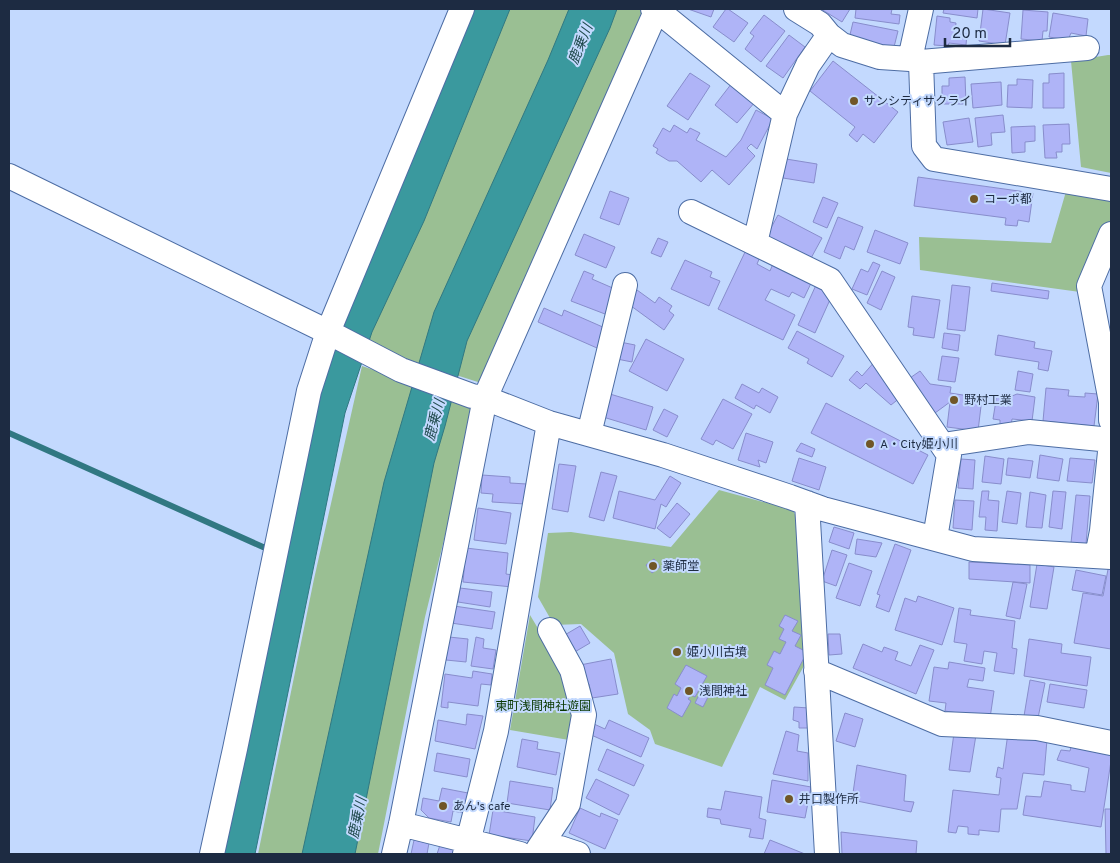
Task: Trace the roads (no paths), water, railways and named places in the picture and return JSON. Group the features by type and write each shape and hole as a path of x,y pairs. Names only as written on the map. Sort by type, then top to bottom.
{"street":[{"path":"212,854 309,391 328,332 462,9"},
{"path":"394,854 478,397 656,9 785,114"},
{"path":"796,9 820,24 829,35 842,45 880,58 916,61 1087,48"},
{"path":"921,9 916,61 924,146 934,159 1111,189"},
{"path":"756,243 785,114 808,66 829,35"},
{"path":"9,176 328,332 401,370 549,423 663,455 823,509 973,549 1104,556 1102,531 1111,441 1028,432 943,445"},
{"path":"691,212 830,280 950,455 935,538"},
{"path":"1111,234 1089,286 1111,402 1111,420"},
{"path":"589,434 625,285"},
{"path":"467,848 496,731 549,423"},
{"path":"807,503 827,854"},
{"path":"535,854 568,804 584,716 572,670 550,630"},
{"path":"816,671 942,724 1037,728 1111,744"},
{"path":"401,824 467,848 520,854"},
{"path":"542,854 560,848 578,854"}],"water":[{"path":"463,9 510,9 424,221 372,332 345,413 255,854 215,854 311,393"},
{"name":"鹿乗川","path":"569,9 617,9 467,341 434,463 355,854 302,854 384,482 434,312 548,60"}],"waterway":[{"path":"9,433 263,547 273,548"}],"place":[{"name":"サンシティサクライ","path":"854,101"},
{"name":"コーポ都","path":"974,199"},
{"name":"野村工業","path":"954,400"},
{"name":"A・City姫小川","path":"870,444"},
{"name":"薬師堂","path":"653,566"},
{"name":"姫小川古墳","path":"677,652"},
{"name":"浅間神社","path":"689,691"},
{"name":"井口製作所","path":"789,799"},
{"name":"あん's cafe","path":"443,806"}],"park label":[{"name":"東町浅間神社遊園","path":"543,706"}]}
